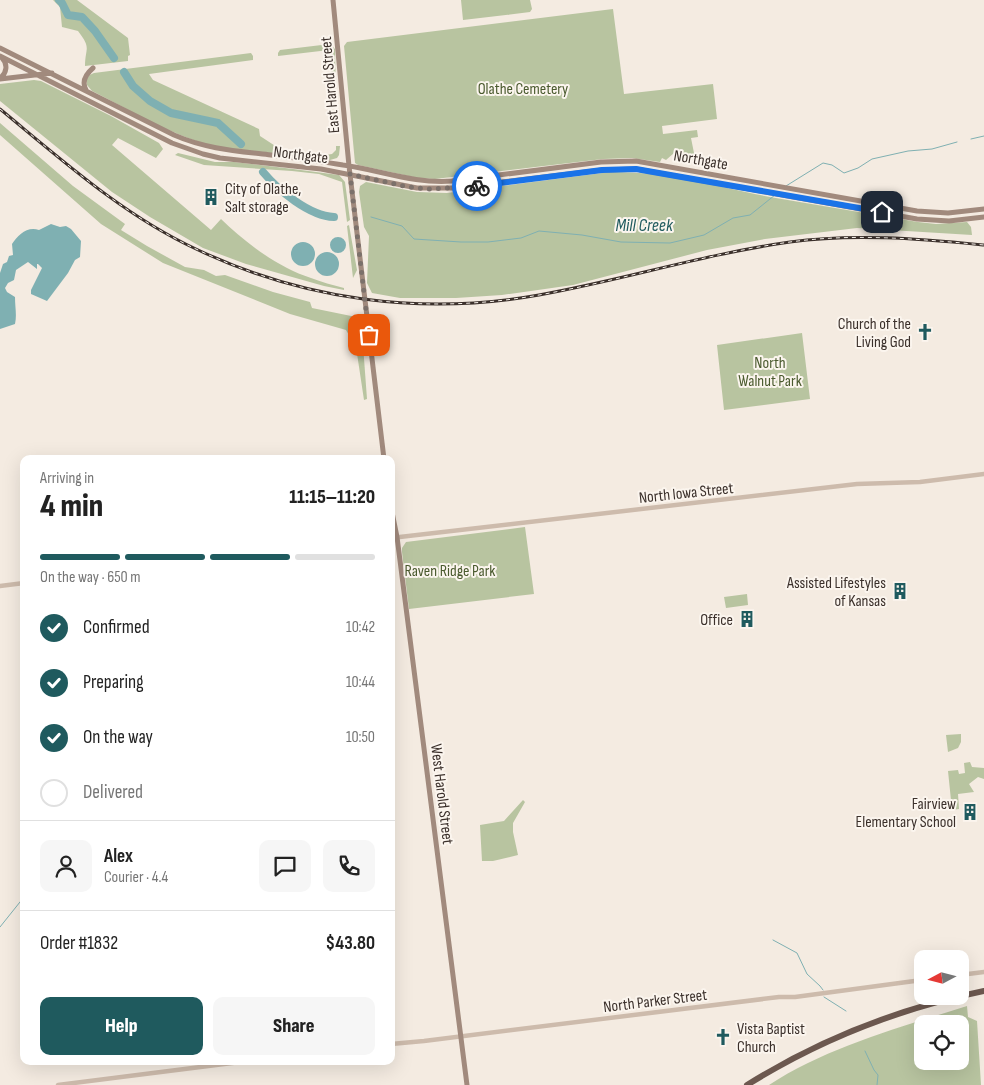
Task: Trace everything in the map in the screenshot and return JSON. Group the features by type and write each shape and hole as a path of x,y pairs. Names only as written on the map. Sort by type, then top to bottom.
{"highway":[{"path":"747,1085 803,1053 847,1033 933,1004 984,991"}],"main road":[{"name":"East Harold Street","path":"333,0 349,166 384,455"},
{"name":"Northgate","path":"0,48 174,135 205,146 349,166 409,179 441,182 601,162 636,161 917,211 948,213 984,209"},
{"name":"Northgate","path":"1,57 186,149 220,158 313,168 408,187 441,189 602,170 636,169 917,219 950,221 984,217"},
{"path":"0,78 6,68 5,61 1,57"},
{"path":"86,91 84,78 93,68"},
{"path":"0,78 52,73"},
{"name":"West Harold Street","path":"395,545 468,1085"}],"street":[{"name":"North Iowa Street","path":"395,538 857,484 920,482 984,474"},
{"path":"0,586 20,584"},
{"path":"969,974 984,972"},
{"name":"North Parker Street","path":"395,1044 746,1001 803,996 914,981"},
{"path":"58,1085 216,1065"}],"green space":[{"path":"53,0 77,0 128,38 130,55 128,56 128,61 85,66 87,48 85,41 78,31 62,27 60,7"},
{"path":"461,0 530,0 532,9 530,12 463,20"},
{"name":"Olathe Cemetery","path":"613,9 624,94 713,84 717,119 662,126 663,134 697,130 698,137 691,138 695,158 693,161 674,153 666,160 662,158 660,162 632,158 603,159 435,179 418,178 355,163 344,46 347,42"},
{"path":"330,44 335,49 336,98 332,99 334,97 329,50 278,56 280,50"},
{"path":"251,53 253,60 149,74 153,80 259,129 260,136 283,151 318,156 332,154 336,150 336,146 340,146 337,158 330,160 221,148 204,144 155,124 92,91 87,85 88,77 94,73"},
{"path":"34,80 41,81 111,116 159,143 163,149 156,158 118,138 112,145 211,230 221,219 251,245 286,268 319,281 344,288 344,290 246,264 203,248 112,192 0,101 0,84"},
{"path":"0,123 73,186 125,224 121,230 185,267 204,270 216,276 225,275 273,292 310,302 312,308 361,318 367,399 364,400 356,347 346,330 290,314 163,263 101,224 0,135"},
{"path":"178,153 215,162 234,162 339,175 345,182 350,220 347,222 342,182 319,174 204,165 175,155"},
{"path":"610,172 631,172 671,177 770,197 918,222 936,224 967,222 971,227 972,235 857,228 765,239 707,250 573,285 502,295 456,298 400,298 372,293 367,283 369,236 364,227 359,192 360,186 366,182 417,192 447,193"},
{"path":"349,225 357,270 353,278 347,226"},
{"name":"North Walnut Park","path":"802,333 810,399 724,410 717,345"},
{"name":"Raven Ridge Park","path":"525,527 534,594 409,609 402,552 406,542"},
{"path":"747,594 748,605 726,608 724,597"},
{"path":"961,734 961,742 958,748 948,752 946,735"},
{"path":"970,762 972,767 984,768 984,779 978,777 969,784 974,792 958,794 959,809 952,810 948,771 958,770 959,774 965,773 964,763"},
{"path":"523,800 525,802 513,823 518,855 493,861 482,861 480,825 504,821"},
{"path":"967,1006 968,1015 938,1015"},
{"path":"969,1017 977,1021 981,1085 769,1085 815,1060 914,1023 914,1070 969,1070"}],"water":[{"path":"51,224 60,227 66,226 71,229 81,241 80,257 75,260 68,273 47,301 31,294 31,290 42,268 38,264 37,269 28,262 16,270 14,280 8,283 5,288 7,292 15,297 15,324 0,329 0,273 3,264 7,262 9,256 13,255 12,244 17,237 27,230 39,230"},
{"path":"338,237 344,239 346,245 344,251 338,253 332,251 330,245 332,239"},
{"path":"303,242 312,245 315,254 312,263 303,266 294,263 291,254 294,245"},
{"path":"327,252 336,255 339,264 336,273 327,276 318,273 315,264 318,255"}],"waterway":[{"name":"Mill Creek","path":"59,0 68,15 82,17 95,31 114,58"},
{"name":"Mill Creek","path":"124,72 133,86 150,101 171,113 218,123 241,144"},
{"name":"Mill Creek","path":"971,139 984,136"},
{"name":"Mill Creek","path":"786,186 823,163 832,165 844,173 858,168 872,159 908,151 932,149 957,142"},
{"name":"Mill Creek","path":"263,172 285,194 295,201 314,212 334,217"},
{"name":"Mill Creek","path":"371,217 402,226 414,239 488,242 521,238 539,231 582,235 621,242 670,243 704,235 733,218 750,215 775,195"},
{"path":"0,927 20,902"},
{"path":"773,940 797,953 807,974 823,990"},
{"path":"824,997 846,1011"},
{"path":"865,1051 878,1075 877,1085"}],"railway":[{"path":"0,109 70,167 118,203 169,235 196,249 278,281 320,292 363,299 451,304 495,301 570,289 758,247 814,239 863,237 984,245"}],"way so far":[{"path":"369,335 350,174 408,187 441,189 477,186"}],"place":[{"name":"City of Olathe, Salt storage","path":"211,197"},
{"name":"Church of the Living God","path":"925,332"},
{"name":"Assisted Lifestyles of Kansas","path":"900,591"},
{"name":"Office","path":"747,619"},
{"name":"Fairview Elementary School","path":"970,812"},
{"name":"Vista Baptist Church","path":"723,1037"}],"route":[{"path":"477,186 625,168 664,173 882,212"}]}
